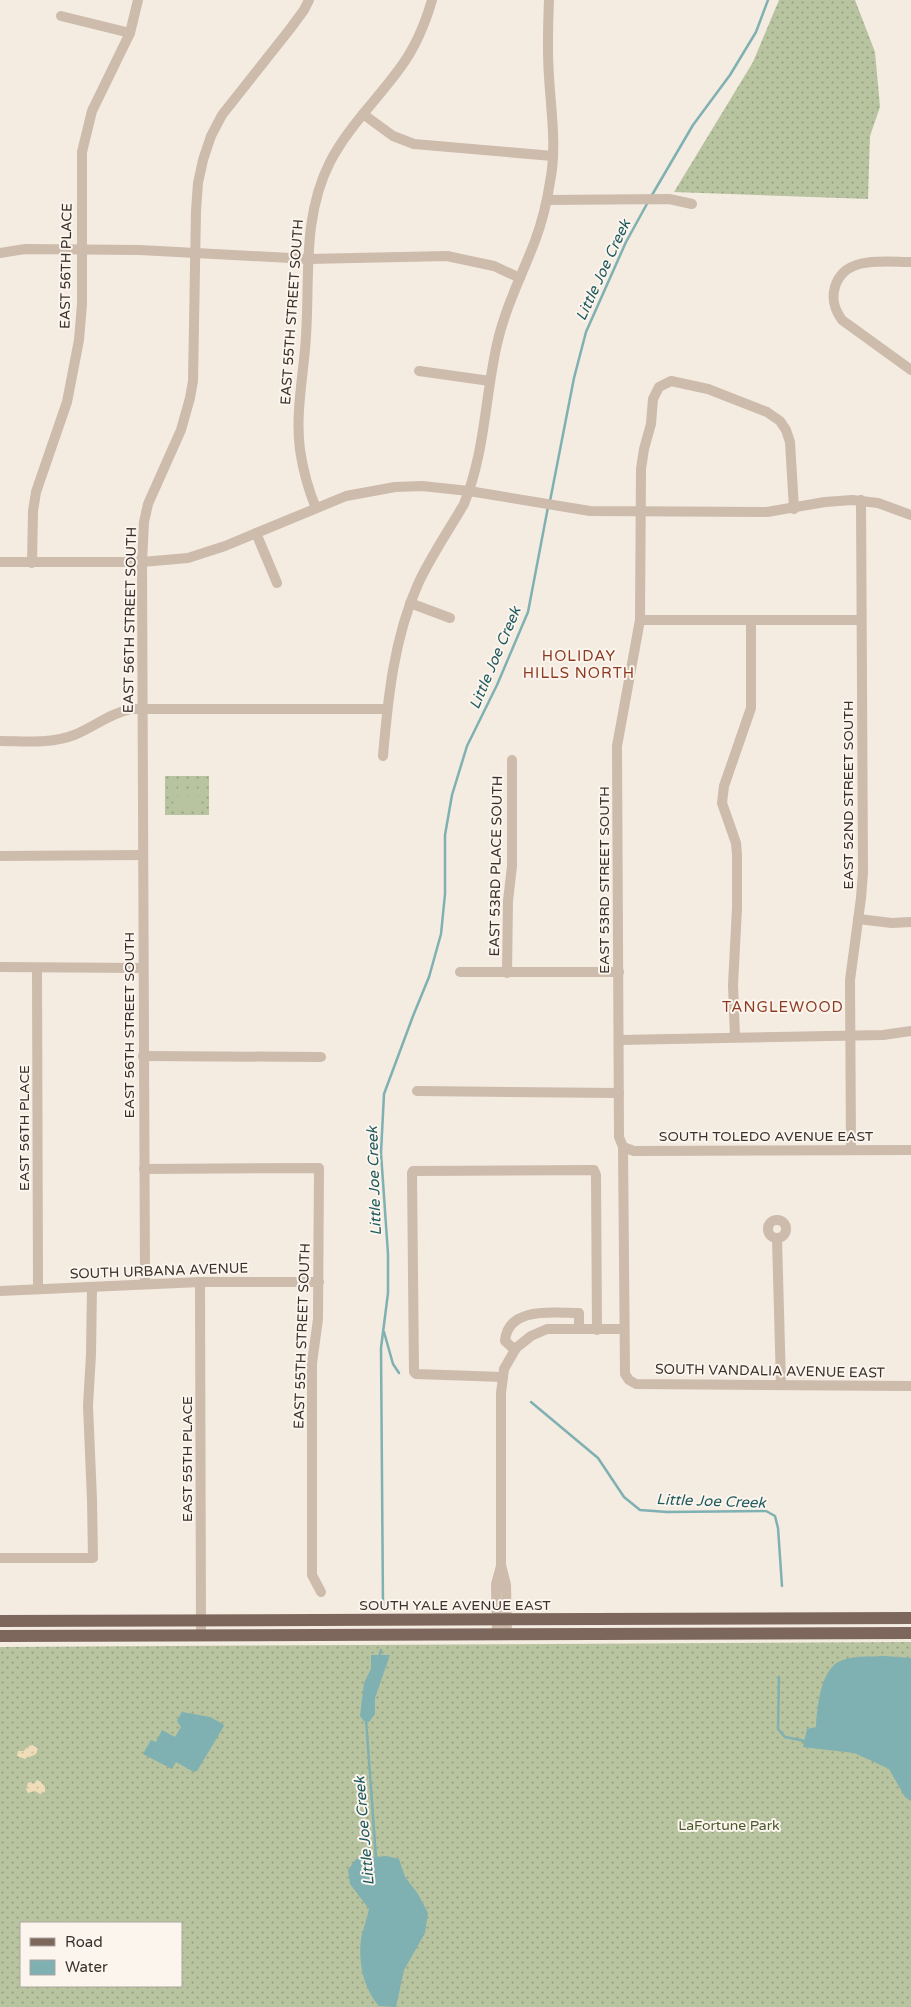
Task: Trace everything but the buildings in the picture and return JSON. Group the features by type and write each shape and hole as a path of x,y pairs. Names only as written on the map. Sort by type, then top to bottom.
{"main road":[{"name":"SOUTH YALE AVENUE EAST","path":"0,1621 911,1618"},
{"path":"0,1636 911,1633"}],"street":[{"name":"EAST 56TH PLACE","path":"32,563 33,511 36,492 67,402 74,372 82,304 82,152 92,111 130,33 138,0"},
{"name":"EAST 56TH STREET SOUTH","path":"145,1284 142,708 142,562 144,522 148,504 180,430 190,398 194,364 198,183 203,160 211,136 222,115 290,29 309,0"},
{"name":"EAST 55TH STREET SOUTH","path":"316,508 304,471 299,426 306,337 311,221 320,185 341,142 409,54 426,21 432,0"},
{"path":"384,756 387,709 399,640 419,582 464,504 469,491 480,449 498,338 506,311 535,240 547,200 553,156 554,124 548,55 549,0"},
{"path":"62,16 130,33"},
{"path":"363,114 393,136 414,144 553,156"},
{"path":"547,200 669,199 692,204"},
{"path":"0,253 25,249 82,251 140,250 308,259 447,256 494,266 520,278"},
{"path":"911,262 868,262 854,265 840,276 836,283 833,299 842,320 911,370"},
{"path":"419,372 490,381"},
{"name":"EAST 53RD STREET SOUTH","path":"629,1380 625,1374 623,1147 619,1137 617,746 640,620 642,458 651,424 653,399 657,390 663,384 671,381 708,389 768,412 780,421 786,430 790,442 794,508"},
{"path":"0,562 142,562 188,558 225,546 346,496 395,487 422,486 469,491 590,510 767,512 841,500 861,500 911,515"},
{"name":"EAST 52ND STREET SOUTH","path":"851,1150 850,980 862,898 863,853 861,500"},
{"path":"256,533 277,583"},
{"path":"410,604 450,618"},
{"path":"640,620 861,620"},
{"path":"735,1037 733,985 737,908 737,855 736,843 722,803 724,786 749,717 751,620"},
{"path":"0,741 50,741 64,739 76,735 112,714 142,708 387,709"},
{"name":"EAST 53RD PLACE SOUTH","path":"507,973 508,901 512,866 512,760"},
{"path":"0,856 143,855"},
{"path":"858,918 892,923 911,922"},
{"path":"0,967 143,968"},
{"name":"EAST 56TH PLACE","path":"37,968 38,1289"},
{"path":"460,972 619,972"},
{"path":"619,1040 883,1035 911,1032"},
{"path":"143,1056 320,1057"},
{"path":"416,1092 619,1093"},
{"name":"SOUTH TOLEDO AVENUE EAST","path":"623,1147 634,1151 911,1150"},
{"name":"EAST 55TH STREET SOUTH","path":"144,1169 319,1168 318,1319 312,1363 312,1575 321,1592"},
{"path":"503,1377 427,1375 414,1372 413,1171 594,1170 596,1174 597,1330"},
{"path":"777,1238 780,1384"},
{"name":"SOUTH URBANA AVENUE","path":"0,1291 200,1282 319,1282"},
{"name":"EAST 55TH PLACE","path":"200,1282 201,1635"},
{"path":"0,1558 92,1558 92,1500 88,1406 92,1287"},
{"path":"515,1350 505,1341 506,1332 522,1316 579,1313 579,1329"},
{"path":"502,1634 506,1585 501,1566 501,1393 504,1369 515,1350 530,1336 547,1329 624,1329"},
{"name":"SOUTH VANDALIA AVENUE EAST","path":"629,1380 636,1384 911,1386"}],"green space":[{"path":"779,0 855,0 875,52 880,107 870,136 868,199 674,192 753,62"},
{"path":"165,776 209,776 209,815 165,815"},
{"path":"168,778 175,778 175,794 168,794"},
{"path":"178,778 185,778 185,794 178,794"},
{"path":"189,778 197,778 197,794 189,794"},
{"path":"199,778 206,778 207,794 199,794"},
{"path":"173,797 201,797 202,810 173,811"},
{"name":"LaFortune Park","path":"911,1642 911,2007 0,2007 0,1647"}],"sand":[{"path":"32,1745 38,1748 36,1754 25,1759 17,1756 18,1751 24,1751"},
{"path":"37,1780 45,1787 45,1792 40,1794 35,1791 28,1793 26,1789 28,1783 34,1784"}],"water":[{"path":"371,1655 390,1655 375,1698 375,1714 369,1722 364,1721 360,1716 364,1683 371,1669"},
{"path":"885,1656 911,1658 911,1801 905,1797 889,1769 854,1753 803,1747 807,1729 816,1727 817,1710 823,1682 832,1667 838,1662 849,1658"},
{"path":"182,1712 210,1717 224,1726 197,1771 194,1772 176,1762 172,1769 143,1754 151,1740 156,1742 162,1730 175,1737 181,1727 177,1721"},
{"path":"386,1856 399,1859 405,1877 418,1894 428,1913 425,1933 404,1970 396,2007 379,2006 366,1984 361,1966 360,1948 369,1909 350,1884 348,1870 356,1859"}],"waterway":[{"name":"Little Joe Creek","path":"652,195 693,125 730,75 756,32 768,0"},
{"name":"Little Joe Creek","path":"550,501 574,378 586,332 626,242 648,202"},
{"name":"Little Joe Creek","path":"383,1606 381,1348 388,1293 388,1254 381,1153 384,1094 429,977 441,934 445,894 445,835 452,795 467,746 497,685 528,612 548,507"},
{"name":"Little Joe Creek","path":"384,1332 393,1364 399,1373"},
{"name":"Little Joe Creek","path":"531,1402 598,1458 624,1497 640,1510 667,1512 766,1511 775,1516 778,1528 782,1586"},
{"name":"Little Joe Creek","path":"379,1658 381,1650"},
{"name":"Little Joe Creek","path":"779,1677 778,1729 785,1737 805,1741"},
{"name":"Little Joe Creek","path":"366,1719 376,1858"}],"district":[{"name":"HOLIDAY HILLS NORTH","path":"579,664"},
{"name":"TANGLEWOOD","path":"783,1007"}]}
